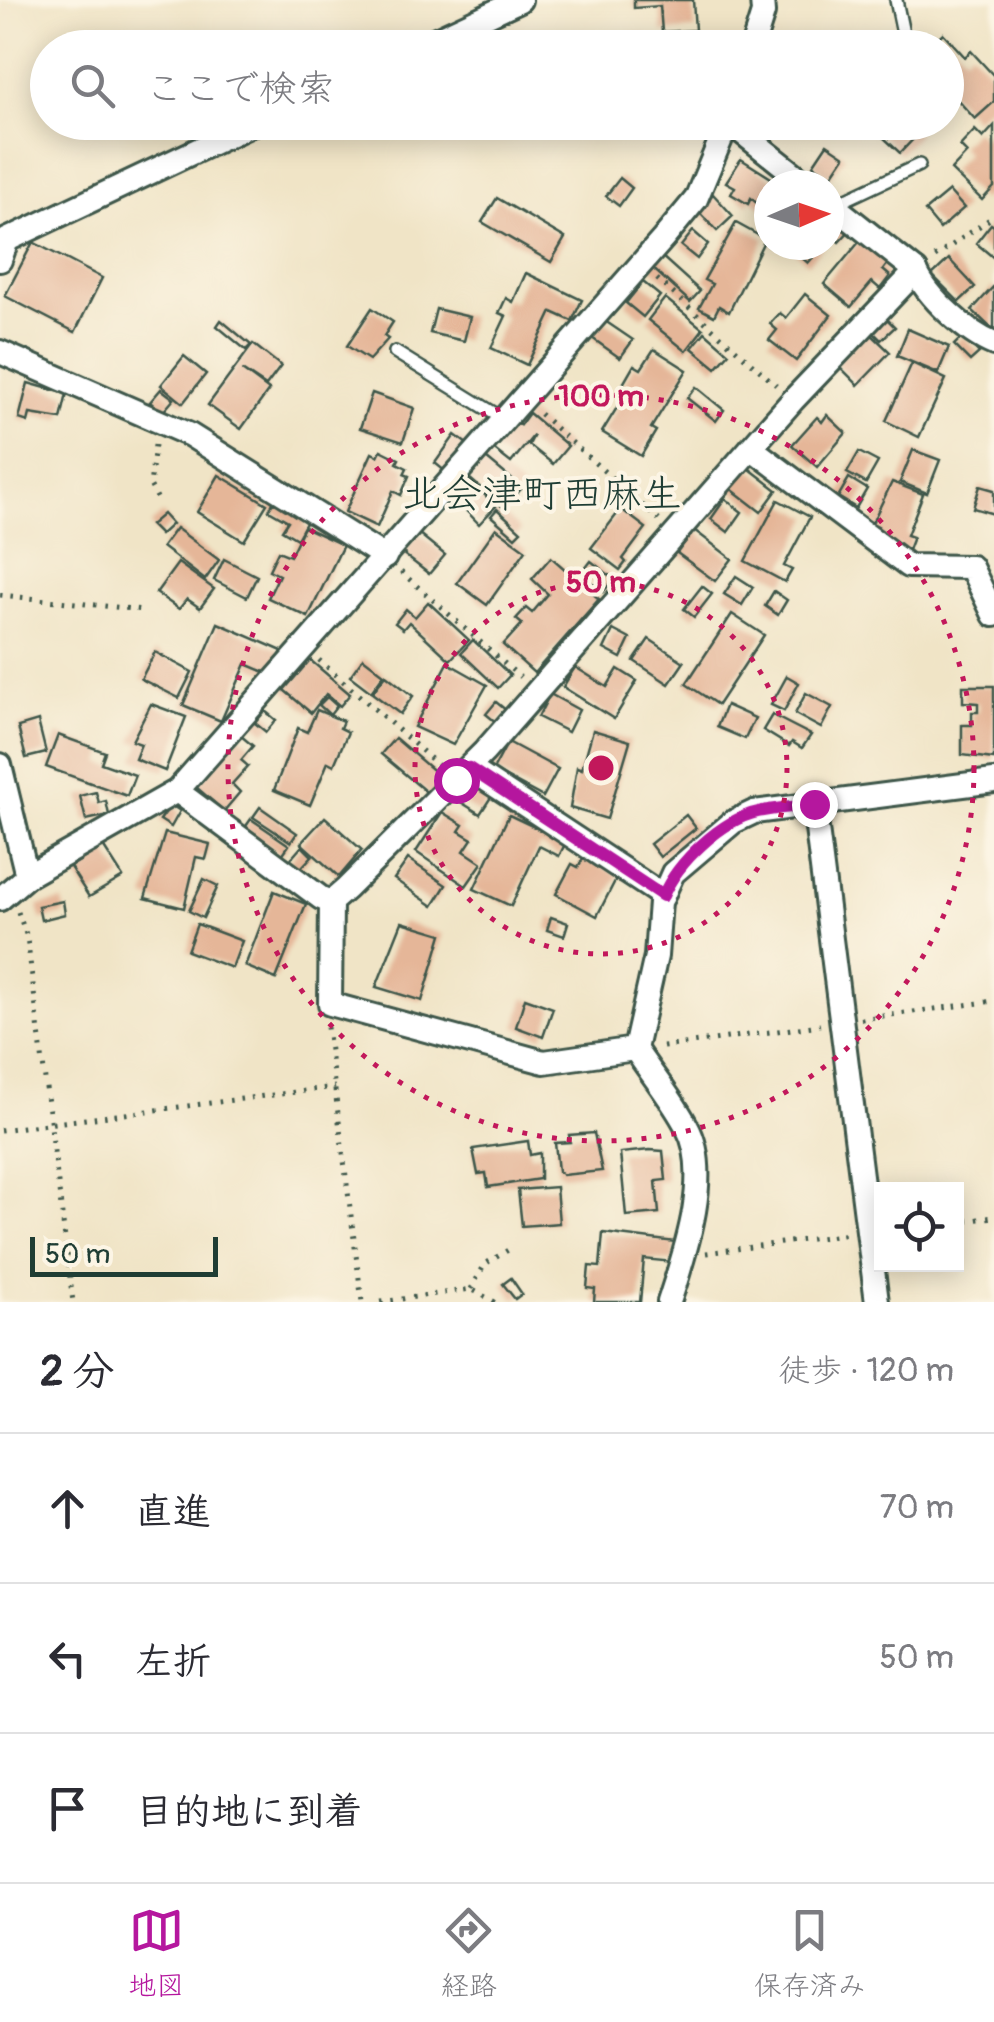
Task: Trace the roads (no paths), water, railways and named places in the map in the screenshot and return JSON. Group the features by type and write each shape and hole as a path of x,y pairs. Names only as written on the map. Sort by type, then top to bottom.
{"street":[{"path":"456,30 520,0"},
{"path":"758,30 762,0"},
{"path":"0,260 7,240 219,140"},
{"path":"0,764 12,888 177,790 696,200 721,140"},
{"path":"752,140 789,170"},
{"path":"844,213 916,270 922,286 978,338 994,344"},
{"path":"635,1049 544,1062 330,1004 331,902 462,774 538,692 793,400 916,270"},
{"path":"0,352 190,435 384,558"},
{"path":"751,448 908,566 971,567 994,615"},
{"path":"462,774 663,896"},
{"path":"669,1302 695,1221 694,1146 689,1129 635,1049 656,956 663,896 673,873 733,822 754,812 994,781"},
{"path":"177,790 266,860 331,902"},
{"path":"814,804 877,1302"}],"lane":[{"path":"896,0 902,30"},
{"path":"844,197 920,165"},
{"path":"395,352 505,420"}],"district":[{"name":"北会津町西麻生","path":"542,493"}]}
